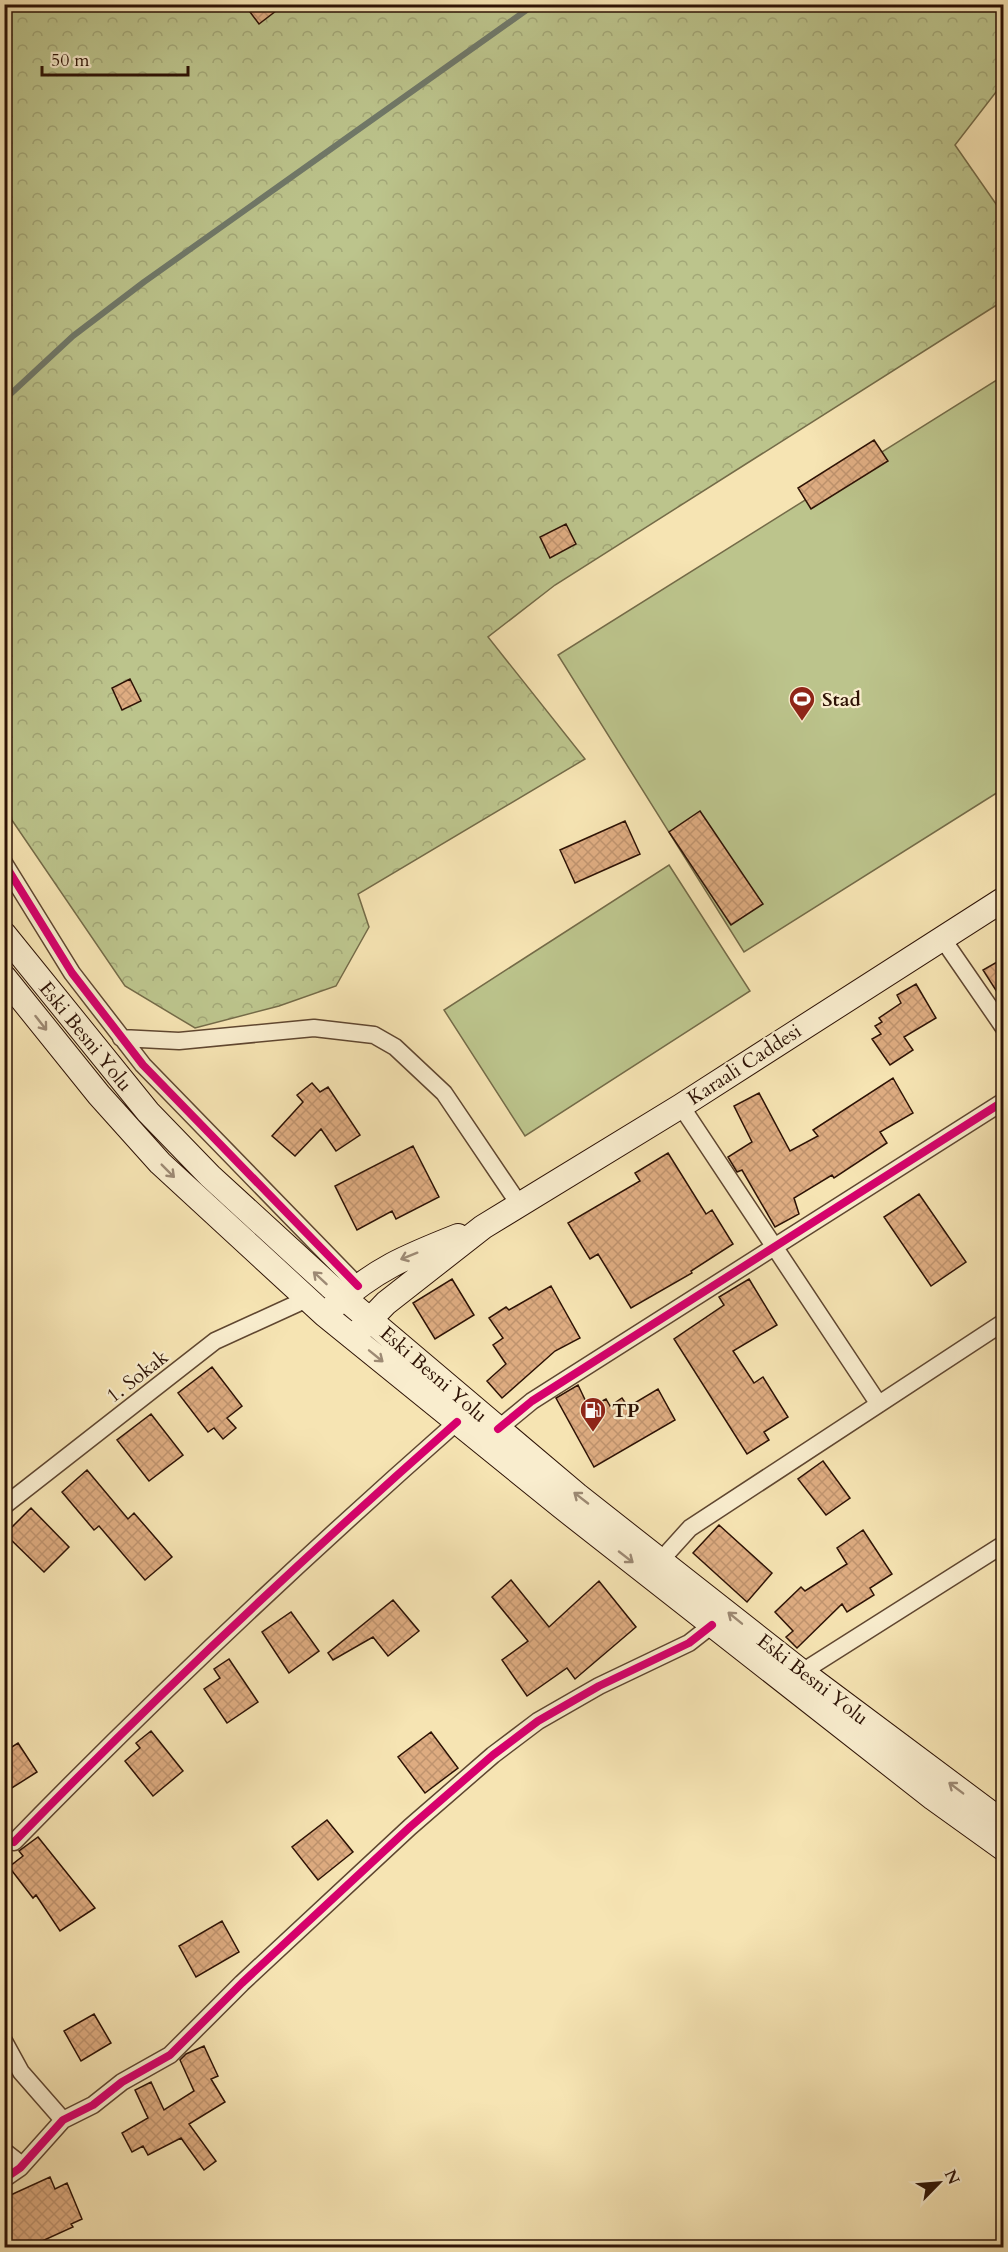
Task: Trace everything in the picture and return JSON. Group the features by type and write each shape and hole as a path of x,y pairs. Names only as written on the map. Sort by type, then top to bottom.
{"main road":[{"name":"Karaali Caddesi","path":"483,1227 681,1106 1004,899"},
{"name":"Eski Besni Yolu","path":"4,934 156,1120 210,1176 351,1292 370,1319 577,1495 662,1559 802,1672 1004,1823"},
{"name":"Eski Besni Yolu","path":"4,977 99,1095 160,1163 316,1307 712,1625 933,1798 1004,1849"},
{"path":"316,1307 351,1292 399,1259 483,1227"},
{"path":"353,1338 386,1303 483,1227"}],"street":[{"path":"4,863 72,973 121,1038 143,1065 351,1292"},
{"path":"942,938 1004,1028"},
{"path":"121,1038 179,1041 314,1028 374,1035 395,1047 444,1093 519,1204"},
{"path":"498,1429 532,1401 1004,1101"},
{"path":"681,1106 878,1403"},
{"name":"1. Sokak","path":"4,1506 215,1341 316,1307"},
{"path":"662,1559 690,1528 1004,1322"},
{"path":"14,1842 99,1755 277,1583 457,1422"},
{"path":"802,1672 1004,1544"},
{"path":"4,2179 22,2165 63,2120 93,2105 123,2082 170,2055 242,1983 410,1827 493,1755 538,1721 599,1686 689,1643 712,1625"},
{"path":"4,2041 21,2072 63,2120"},
{"path":"4,2151 22,2165"}],"green space":[{"path":"5,5 1003,5 1003,83 955,145 1003,214 1003,301 555,585 488,637 585,759 358,894 369,927 336,986 279,1006 195,1028 125,986 5,810"},
{"name":"Stad","path":"1003,376 1003,789 744,952 558,655"},
{"path":"669,865 750,991 525,1136 444,1010"}],"building":[{"path":"244,4 285,4 259,24"},
{"path":"874,440 888,461 811,509 798,488"},
{"path":"566,524 576,544 550,558 540,537"},
{"path":"130,679 141,701 122,710 112,688"},
{"path":"700,811 763,904 731,925 669,832"},
{"path":"625,821 640,854 575,883 560,850"},
{"path":"1004,958 1004,1003 983,970"},
{"path":"916,984 936,1018 904,1037 913,1050 890,1065 872,1039 881,1034 875,1026 882,1022 879,1018 901,1003 897,995"},
{"path":"893,1078 913,1113 880,1132 887,1143 834,1178 832,1175 794,1198 799,1214 775,1227 742,1170 737,1172 728,1157 752,1142 734,1106 759,1093 790,1151 818,1136 813,1130"},
{"path":"312,1083 320,1092 328,1087 360,1135 336,1151 321,1129 295,1156 272,1136 303,1102 297,1095"},
{"path":"413,1146 439,1197 396,1219 392,1211 357,1230 335,1186"},
{"path":"668,1153 706,1214 712,1210 733,1244 691,1271 692,1273 631,1308 598,1254 590,1259 568,1223 640,1181 635,1173"},
{"path":"919,1194 966,1262 931,1286 884,1217"},
{"path":"452,1279 474,1315 435,1339 413,1303"},
{"path":"749,1279 777,1325 733,1351 754,1383 763,1377 788,1417 764,1432 769,1440 747,1454 674,1339 724,1305 719,1297"},
{"path":"551,1286 580,1338 555,1351 502,1398 487,1381 506,1364 493,1345 503,1338 489,1318 506,1307 509,1310"},
{"path":"212,1367 242,1406 227,1418 236,1428 223,1439 214,1428 208,1432 178,1393"},
{"path":"578,1385 589,1408 606,1399 610,1406 622,1398 628,1407 658,1389 675,1420 594,1467 556,1398"},
{"path":"151,1414 183,1455 149,1481 117,1440"},
{"path":"823,1461 850,1498 826,1515 798,1479"},
{"path":"87,1470 128,1519 134,1513 172,1557 145,1580 99,1526 94,1530 62,1492"},
{"path":"31,1508 69,1547 44,1572 5,1534"},
{"path":"719,1525 772,1573 747,1602 693,1553"},
{"path":"863,1530 892,1574 870,1588 874,1595 847,1612 842,1604 797,1648 786,1637 793,1631 775,1612 801,1587 805,1591 847,1564 837,1548"},
{"path":"511,1580 549,1627 599,1581 636,1627 575,1679 567,1668 527,1696 502,1660 528,1641 492,1597"},
{"path":"393,1600 419,1631 388,1656 373,1637 333,1660 328,1653"},
{"path":"291,1612 319,1651 289,1673 262,1632"},
{"path":"229,1659 258,1702 227,1723 204,1689 220,1678 214,1669"},
{"path":"151,1731 183,1771 153,1796 125,1761 140,1748 136,1743"},
{"path":"431,1732 458,1768 425,1793 398,1757"},
{"path":"18,1743 37,1772 4,1793 4,1752"},
{"path":"327,1820 353,1852 318,1880 292,1847"},
{"path":"38,1837 95,1908 60,1931 36,1895 33,1898 9,1867 23,1856 19,1851"},
{"path":"222,1921 239,1952 196,1977 179,1946"},
{"path":"94,2014 111,2043 81,2061 64,2031"},
{"path":"204,2046 218,2076 211,2079 225,2102 189,2124 216,2161 204,2170 181,2138 148,2155 143,2146 132,2152 122,2133 148,2118 135,2090 151,2082 164,2110 194,2091 180,2060 186,2054"},
{"path":"50,2177 55,2189 67,2183 82,2219 71,2224 73,2227 29,2247 14,2247 4,2228 4,2198"}],"waterway":[{"path":"4,400 73,336 144,282 535,4"}],"cycle path":[{"path":"4,863 72,973 143,1065 358,1286"},
{"path":"498,1429 532,1401 1004,1101"},
{"path":"14,1842 231,1628 457,1422"},
{"path":"4,2179 20,2168 63,2120 93,2105 122,2082 170,2055 242,1983 410,1827 493,1755 538,1721 599,1686 689,1643 712,1625"}],"place":[{"name":"Stad","path":"802,722"},
{"name":"TP","path":"593,1433"}]}
